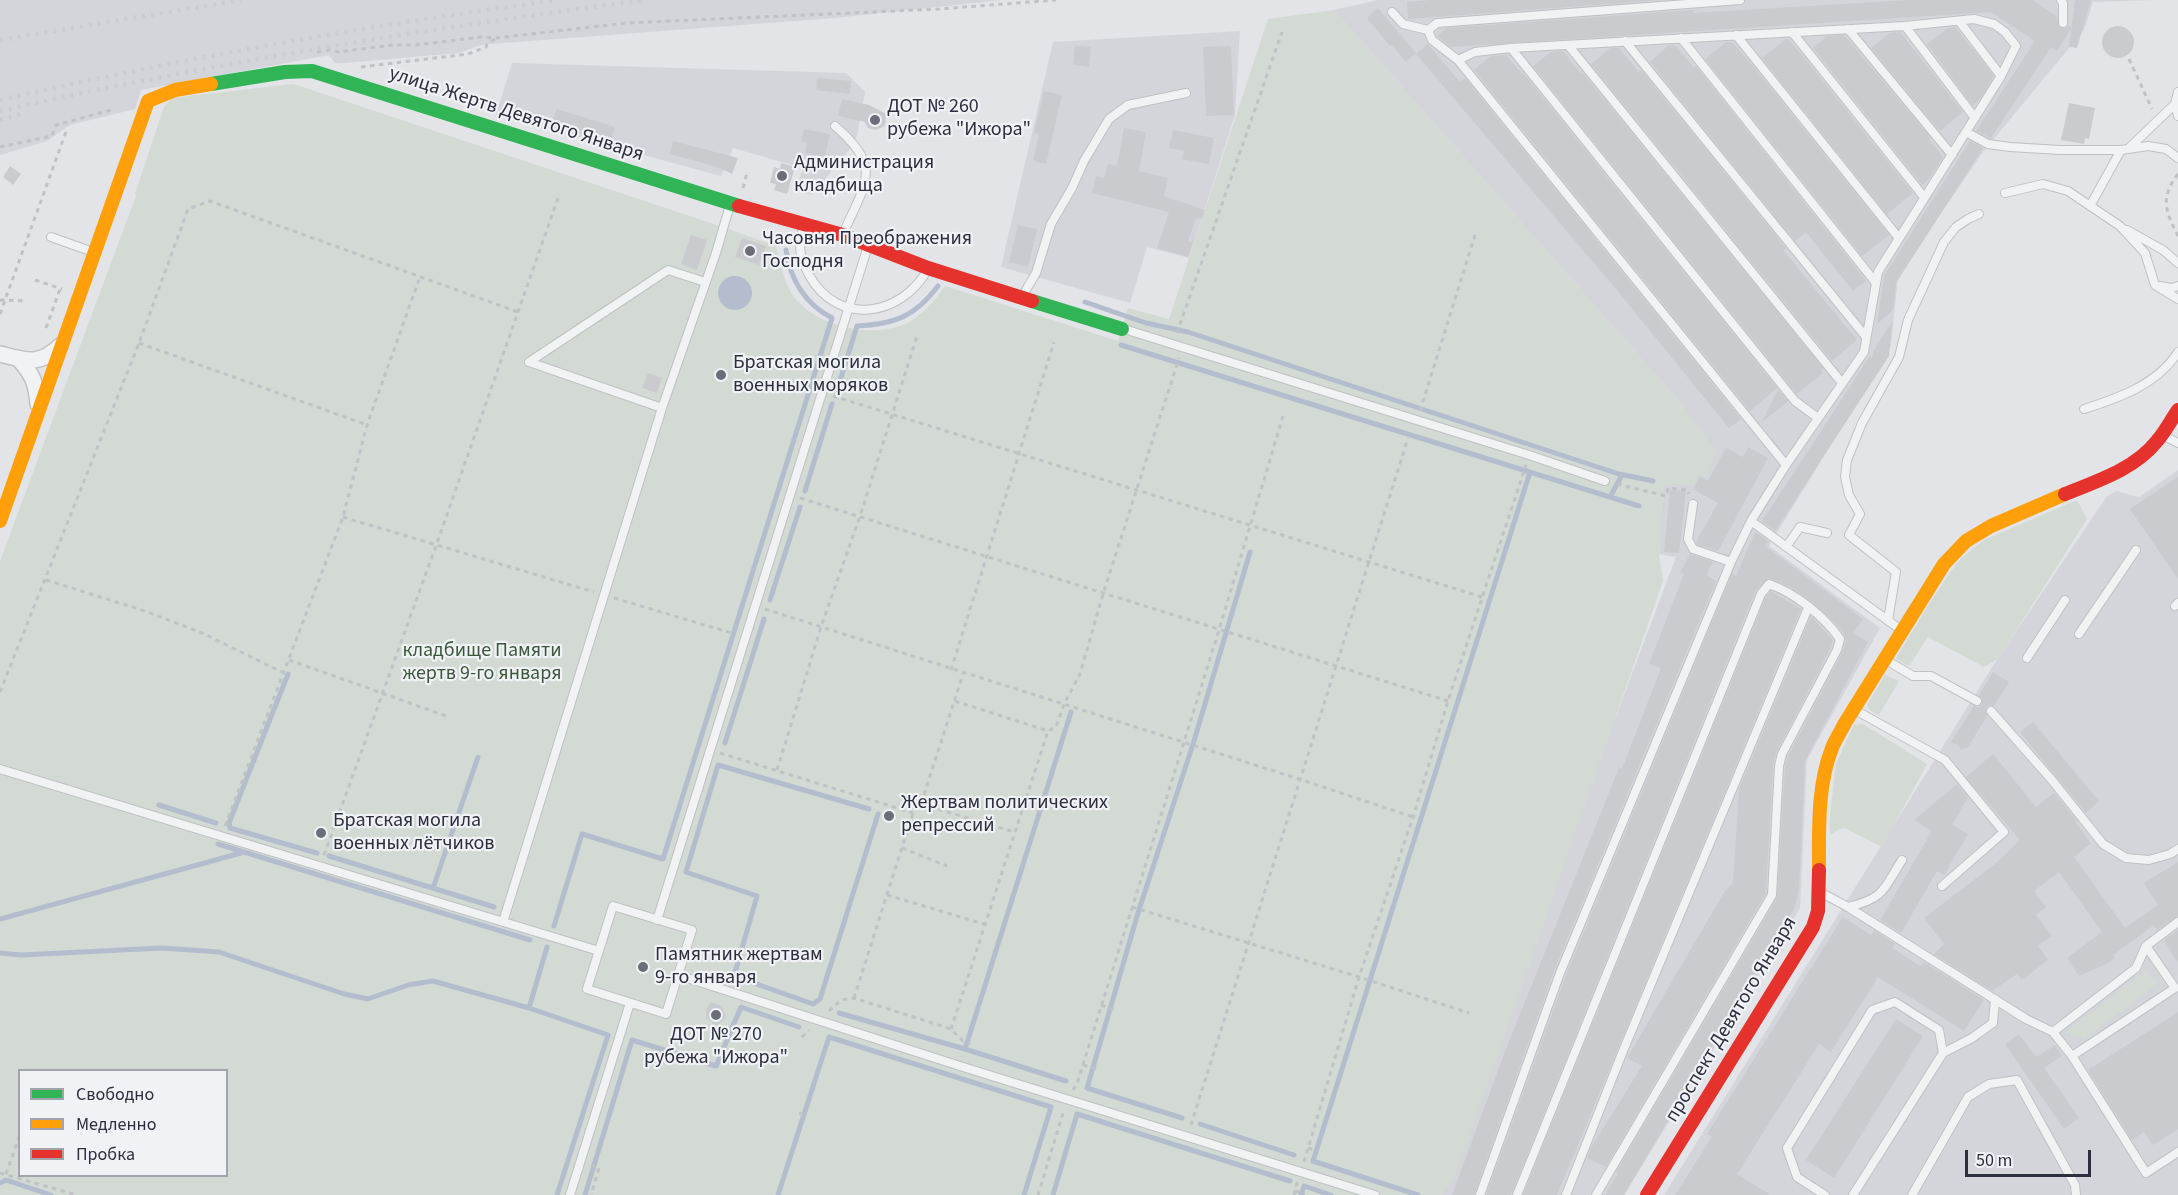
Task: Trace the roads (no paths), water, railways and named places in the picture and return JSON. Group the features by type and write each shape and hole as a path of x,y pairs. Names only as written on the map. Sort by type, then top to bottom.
{"street":[{"name":"улица Жертв Девятого Января","path":"94,252 148,100 175,90 300,70 336,78 730,204 843,235 928,268 1122,329"},
{"path":"0,521 94,252"},
{"path":"0,354 19,359 37,360 50,356 63,344"},
{"path":"19,359 30,371 36,384 39,412"},
{"name":"проспект Девятого Января","path":"1647,1195 1813,927 1818,911 1825,768 1832,748 1944,564 1966,541 1991,526 2125,468 2145,454 2162,435 2178,410"}],"lane":[{"path":"1392,12 1410,28 1428,30 1437,23 1740,0"},
{"path":"2061,0 2063,3 2062,24"},
{"path":"1458,60 1475,52 1511,48 1905,26 1974,19 1994,24 2005,32 2016,46 2001,76 1878,272 1864,352 1786,465 1751,521 1731,562 1560,973 1479,1195"},
{"path":"1959,21 2001,76"},
{"path":"1905,26 1975,117"},
{"path":"1848,29 1952,155"},
{"path":"1428,30 1432,40 1458,60 1786,465"},
{"path":"1792,32 1924,197"},
{"path":"1736,35 1898,237"},
{"path":"1681,38 1876,283"},
{"path":"1625,41 1866,338"},
{"path":"1568,45 1842,383"},
{"path":"1511,48 1795,401 1818,418"},
{"path":"2178,92 2175,104 2178,116"},
{"path":"1021,298 1036,273 1051,224 1109,119 1128,105 1186,93"},
{"path":"2090,206 2124,150 2175,104"},
{"path":"835,126 864,158 866,174 863,188 843,235"},
{"path":"1966,132 1988,144 2010,147 2124,150 2148,146 2166,149 2178,158"},
{"path":"2005,193 2043,184 2068,191 2120,226 2163,250 2178,263"},
{"path":"503,922 662,408 716,253 730,204"},
{"path":"1888,620 1896,572 1849,535 1860,514 1849,495 1845,477 1847,460 1863,423 1899,357 1908,320 1944,242 1956,227 1979,214"},
{"path":"803,225 800,246 804,266 814,284 830,298 849,307 873,309 896,303 915,289 928,268"},
{"path":"2120,226 2145,253 2155,285 2178,299"},
{"path":"51,237 94,252"},
{"path":"657,920 868,244"},
{"path":"662,408 529,362 668,270 705,282"},
{"path":"2155,285 2172,288 2178,286"},
{"path":"1122,329 1529,455 1605,482"},
{"path":"2084,409 2118,398 2159,374 2178,352"},
{"path":"2162,435 2178,443"},
{"path":"1693,504 1688,539 1693,549 1731,562"},
{"path":"1751,521 1902,630"},
{"path":"1786,547 1800,527 1827,533"},
{"path":"2079,634 2136,550"},
{"path":"1517,1195 1761,594 1769,584 1780,588 1808,608 1840,639 1837,650 1782,754 1779,766 1772,895 1596,1195"},
{"path":"2027,658 2066,600"},
{"path":"1566,1195 1623,1051 1808,608"},
{"path":"1884,660 1913,676 1931,676 1977,701"},
{"path":"1854,709 1945,760 2004,832 1942,886"},
{"path":"1991,711 2051,779 2103,844 2126,858 2149,860 2170,854 2178,849"},
{"path":"0,769 599,951"},
{"path":"1848,906 1864,903 1880,895 1902,860"},
{"path":"1819,891 1848,906 2026,1019 2053,1032 2072,1056 2146,1173 2178,1152"},
{"path":"613,906 657,920 692,930 666,1014 587,989 613,906"},
{"path":"2053,1032 2136,968 2146,946 2178,922"},
{"path":"2072,1056 2175,988 2146,946"},
{"path":"678,975 1375,1195"},
{"path":"1854,1195 1943,1053 1972,1038 1993,1023 1995,999"},
{"path":"1825,1195 1797,1177 1787,1148 1872,1010 1895,1002 1939,1030 1943,1053"},
{"path":"570,1195 630,1003"},
{"path":"1912,1195 1968,1097 1989,1084 2017,1080 2075,1185 2076,1195"}],"water":[{"path":"735,276 747,281 752,293 747,305 735,310 723,305 718,293 723,281"}],"waterway":[{"path":"554,926 582,834 663,859 832,318 814,306 800,290 791,271 786,250"},
{"path":"838,387 857,326 893,321 903,317 921,305 938,286"},
{"path":"1085,302 1146,323 1188,332 1619,474 1653,481"},
{"path":"1121,345 1639,506"},
{"path":"805,491 832,404"},
{"path":"1418,1195 1313,1161 1530,472"},
{"path":"1610,497 1622,475"},
{"path":"770,600 800,507"},
{"path":"1182,1118 1087,1088 1138,913 1194,741 1250,552"},
{"path":"725,743 764,619"},
{"path":"288,674 229,823 230,828 317,853"},
{"path":"965,1049 1071,712"},
{"path":"433,888 478,757"},
{"path":"869,809 718,765 686,872 757,896 734,976 813,1004 820,999 878,814"},
{"path":"159,805 216,823"},
{"path":"218,844 530,940"},
{"path":"0,919 241,853"},
{"path":"329,856 494,907"},
{"path":"547,947 529,1008 608,1035 557,1195"},
{"path":"0,953 21,955 162,948 219,952 344,994 368,999 408,985 433,981 529,1008"},
{"path":"585,1195 632,1040 716,1066 741,1007 799,1027"},
{"path":"839,1013 1066,1081"},
{"path":"778,1195 829,1037 1051,1107 1024,1195"},
{"path":"1053,1195 1077,1114 1290,1181"},
{"path":"1200,1124 1294,1155"},
{"path":"0,1183 6,1180 51,1195"},
{"path":"1301,1195 1304,1186 1331,1195"}],"railway":[{"path":"0,40 241,0"},
{"path":"0,100 139,70 278,44 418,20 558,0"},
{"path":"0,111 160,77 322,48 483,22 646,0"},
{"path":"0,120 25,113"}],"place":[{"name":"ДОТ № 260 рубежа \"Ижора\"","path":"875,120"},
{"name":"Администрация кладбища","path":"782,176"},
{"name":"Часовня Преображения Господня","path":"750,251"},
{"name":"Братская могила военных моряков","path":"721,375"},
{"name":"Жертвам политических репрессий","path":"889,816"},
{"name":"Братская могила военных лётчиков","path":"321,833"},
{"name":"Памятник жертвам 9-го января","path":"643,967"},
{"name":"ДОТ № 270 рубежа \"Ижора\"","path":"716,1015"}],"park label":[{"name":"кладбище Памяти жертв 9-го января","path":"482,664"}]}
